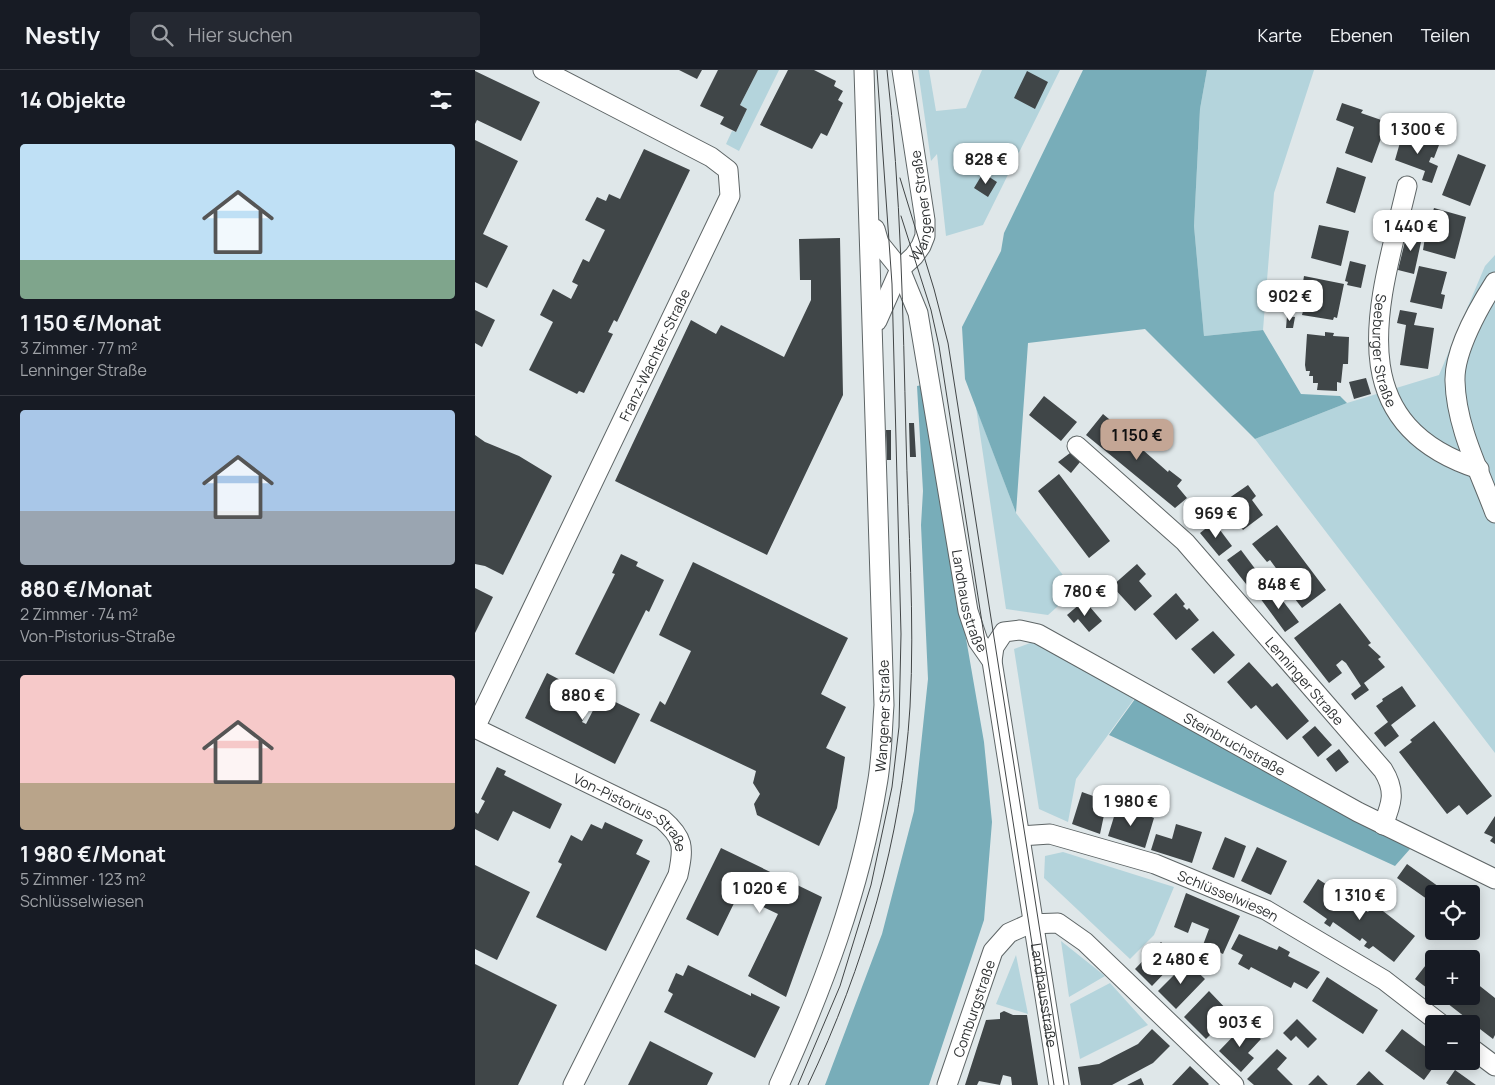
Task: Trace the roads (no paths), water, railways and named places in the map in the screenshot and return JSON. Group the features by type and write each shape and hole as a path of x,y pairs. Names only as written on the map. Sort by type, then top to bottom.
{"street":[{"name":"Franz-Wachter-Straße","path":"475,728 730,196 728,170 711,157 543,70"},
{"name":"Wangener Straße","path":"779,1085 834,956 852,899 877,784 884,705 874,329 864,70"},
{"name":"Wangener Straße","path":"874,329 900,269 914,256 925,236 925,220 902,70"},
{"name":"Seeburger Straße","path":"1407,186 1383,289 1379,350 1381,375 1388,401 1402,421 1419,439 1455,461 1479,469"},
{"name":"Landhausstraße","path":"870,211 879,243 900,269 918,313 969,611 979,641 992,661 1059,1085"},
{"path":"1495,282 1471,325 1461,351 1455,380 1467,438 1495,513"},
{"name":"Lenninger Straße","path":"1077,446 1185,542 1383,770 1391,784 1391,806 1383,825"},
{"name":"Steinbruchstraße","path":"992,661 994,647 1004,632 1020,630 1038,634 1383,825 1495,878"},
{"name":"Von-Pistorius-Straße","path":"475,728 662,819 676,831 681,842 683,852 678,875 573,1085"},
{"name":"Schlüsselwiesen","path":"1020,836 1050,834 1146,861 1266,910 1384,980 1429,1015"},
{"path":"1034,923 1058,923 1085,942 1234,1085"},
{"name":"Comburgstraße","path":"947,1085 993,951 1009,933 1034,923"},
{"path":"1480,1055 1495,1066"}],"tram line":[{"path":"798,1085 840,986 871,885 892,787 899,727 901,634 892,284 877,70"},
{"path":"808,1085 846,995 877,901 899,805 910,707 911,606 902,299 892,116 887,70"},
{"path":"900,178 934,289 948,343 1064,1085"},
{"path":"901,216 931,310 939,346 1054,1085"}]}
